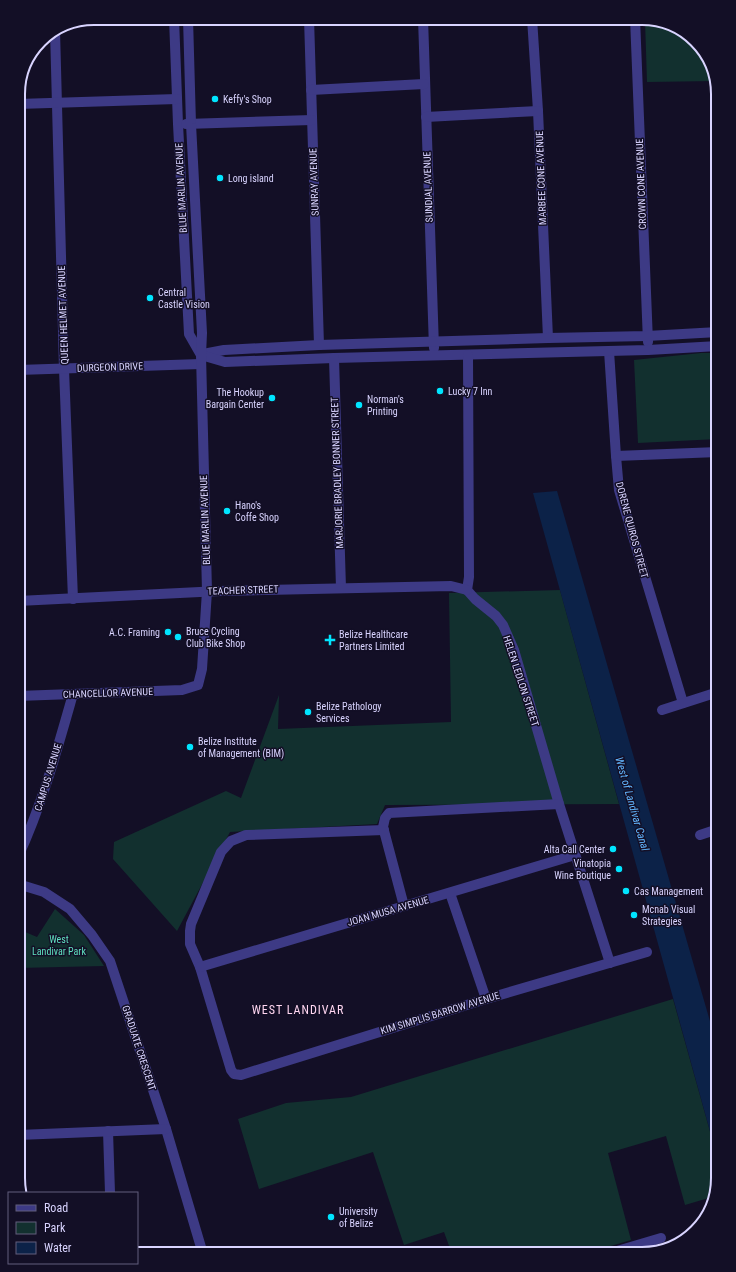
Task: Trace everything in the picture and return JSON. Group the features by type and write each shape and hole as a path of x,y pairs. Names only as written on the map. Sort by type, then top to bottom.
{"street":[{"name":"BLUE MARLIN AVENUE","path":"174,25 189,334 201,359"},
{"name":"BLUE MARLIN AVENUE","path":"188,25 191,124 202,333 201,359 207,591 202,669 198,686"},
{"name":"SUNRAY AVENUE","path":"309,25 319,345"},
{"name":"SUNDIAL AVENUE","path":"423,25 434,356"},
{"name":"MARBEE CONE AVENUE","path":"532,25 538,111 548,338"},
{"name":"CROWN CONE AVENUE","path":"635,25 648,350"},
{"name":"QUEEN HELMET AVENUE","path":"55,37 64,369 73,599"},
{"path":"311,90 424,84"},
{"path":"25,104 177,99"},
{"path":"426,117 538,111"},
{"path":"178,124 312,120"},
{"path":"201,359 224,350 319,345 647,336 711,332"},
{"path":"201,359 225,362 609,352 711,346"},
{"name":"DORENE QUIROS STREET","path":"609,352 616,456 620,490 683,703"},
{"path":"467,590 469,577 468,355"},
{"name":"MARJORIE BRADLEY BONNER STREET","path":"334,358 341,588"},
{"name":"DURGEON DRIVE","path":"25,370 64,369 201,359"},
{"path":"616,456 711,452"},
{"name":"TEACHER STREET","path":"25,601 207,591 451,586 467,590"},
{"name":"HELEN LEDLON STREET","path":"467,590 475,599 496,616 503,625 508,637 516,658 559,804 610,963"},
{"name":"CHANCELLOR AVENUE","path":"25,696 182,690 198,686"},
{"name":"CAMPUS AVENUE","path":"25,842 40,804 73,694"},
{"path":"662,710 711,694"},
{"path":"404,906 384,830 384,821 389,813 559,804"},
{"path":"200,967 190,944 189,938 191,924 221,852 231,841 246,835 384,830"},
{"path":"700,835 711,831"},
{"name":"JOAN MUSA AVENUE","path":"200,967 575,855"},
{"name":"GRADUATE CRESCENT","path":"25,886 44,892 70,909 92,935 110,961 166,1129 201,1247"},
{"path":"450,893 486,999"},
{"name":"KIM SIMPLIS BARROW AVENUE","path":"200,967 231,1070 234,1074 241,1075 486,999 647,952"},
{"path":"25,1135 166,1129"},
{"path":"108,1132 110,1192"},
{"path":"631,1247 661,1238"}],"green space":[{"path":"645,25 656,26 673,32 688,42 704,63 710,81 647,82"},
{"path":"711,353 711,439 638,443 634,360"},
{"path":"560,590 619,804 385,805 377,824 230,832 177,931 113,859 114,842 226,791 241,798 279,695 278,729 451,722 449,593"},
{"name":"West Landivar Park","path":"55,909 84,935 104,966 25,968 25,932 37,937"},
{"path":"673,999 711,1135 711,1178 707,1198 685,1205 666,1136 608,1153 631,1240 608,1247 449,1247 444,1232 404,1245 373,1152 259,1189 238,1119 286,1103 351,1097"}],"water":[{"name":"West of Landivar Canal","path":"557,491 711,1025 711,1135 533,493"}],"place":[{"name":"Keffy's Shop","path":"215,99"},
{"name":"Long island","path":"220,178"},
{"name":"Central Castle Vision","path":"150,298"},
{"name":"Lucky 7 Inn","path":"440,391"},
{"name":"The Hookup Bargain Center","path":"272,398"},
{"name":"Norman's Printing","path":"359,405"},
{"name":"Hano's Coffe Shop","path":"227,511"},
{"name":"A.C. Framing","path":"168,632"},
{"name":"Bruce Cycling Club Bike Shop","path":"178,637"},
{"name":"Belize Healthcare Partners Limited","path":"330,640"},
{"name":"Belize Pathology Services","path":"308,712"},
{"name":"Belize Institute of Management (BIM)","path":"190,747"},
{"name":"Alta Call Center","path":"613,849"},
{"name":"Vinatopia Wine Boutique","path":"619,869"},
{"name":"Cas Management","path":"626,891"},
{"name":"Mcnab Visual Strategies","path":"634,915"},
{"name":"University of Belize","path":"331,1217"}],"district":[{"name":"WEST LANDIVAR","path":"298,1010"}]}
